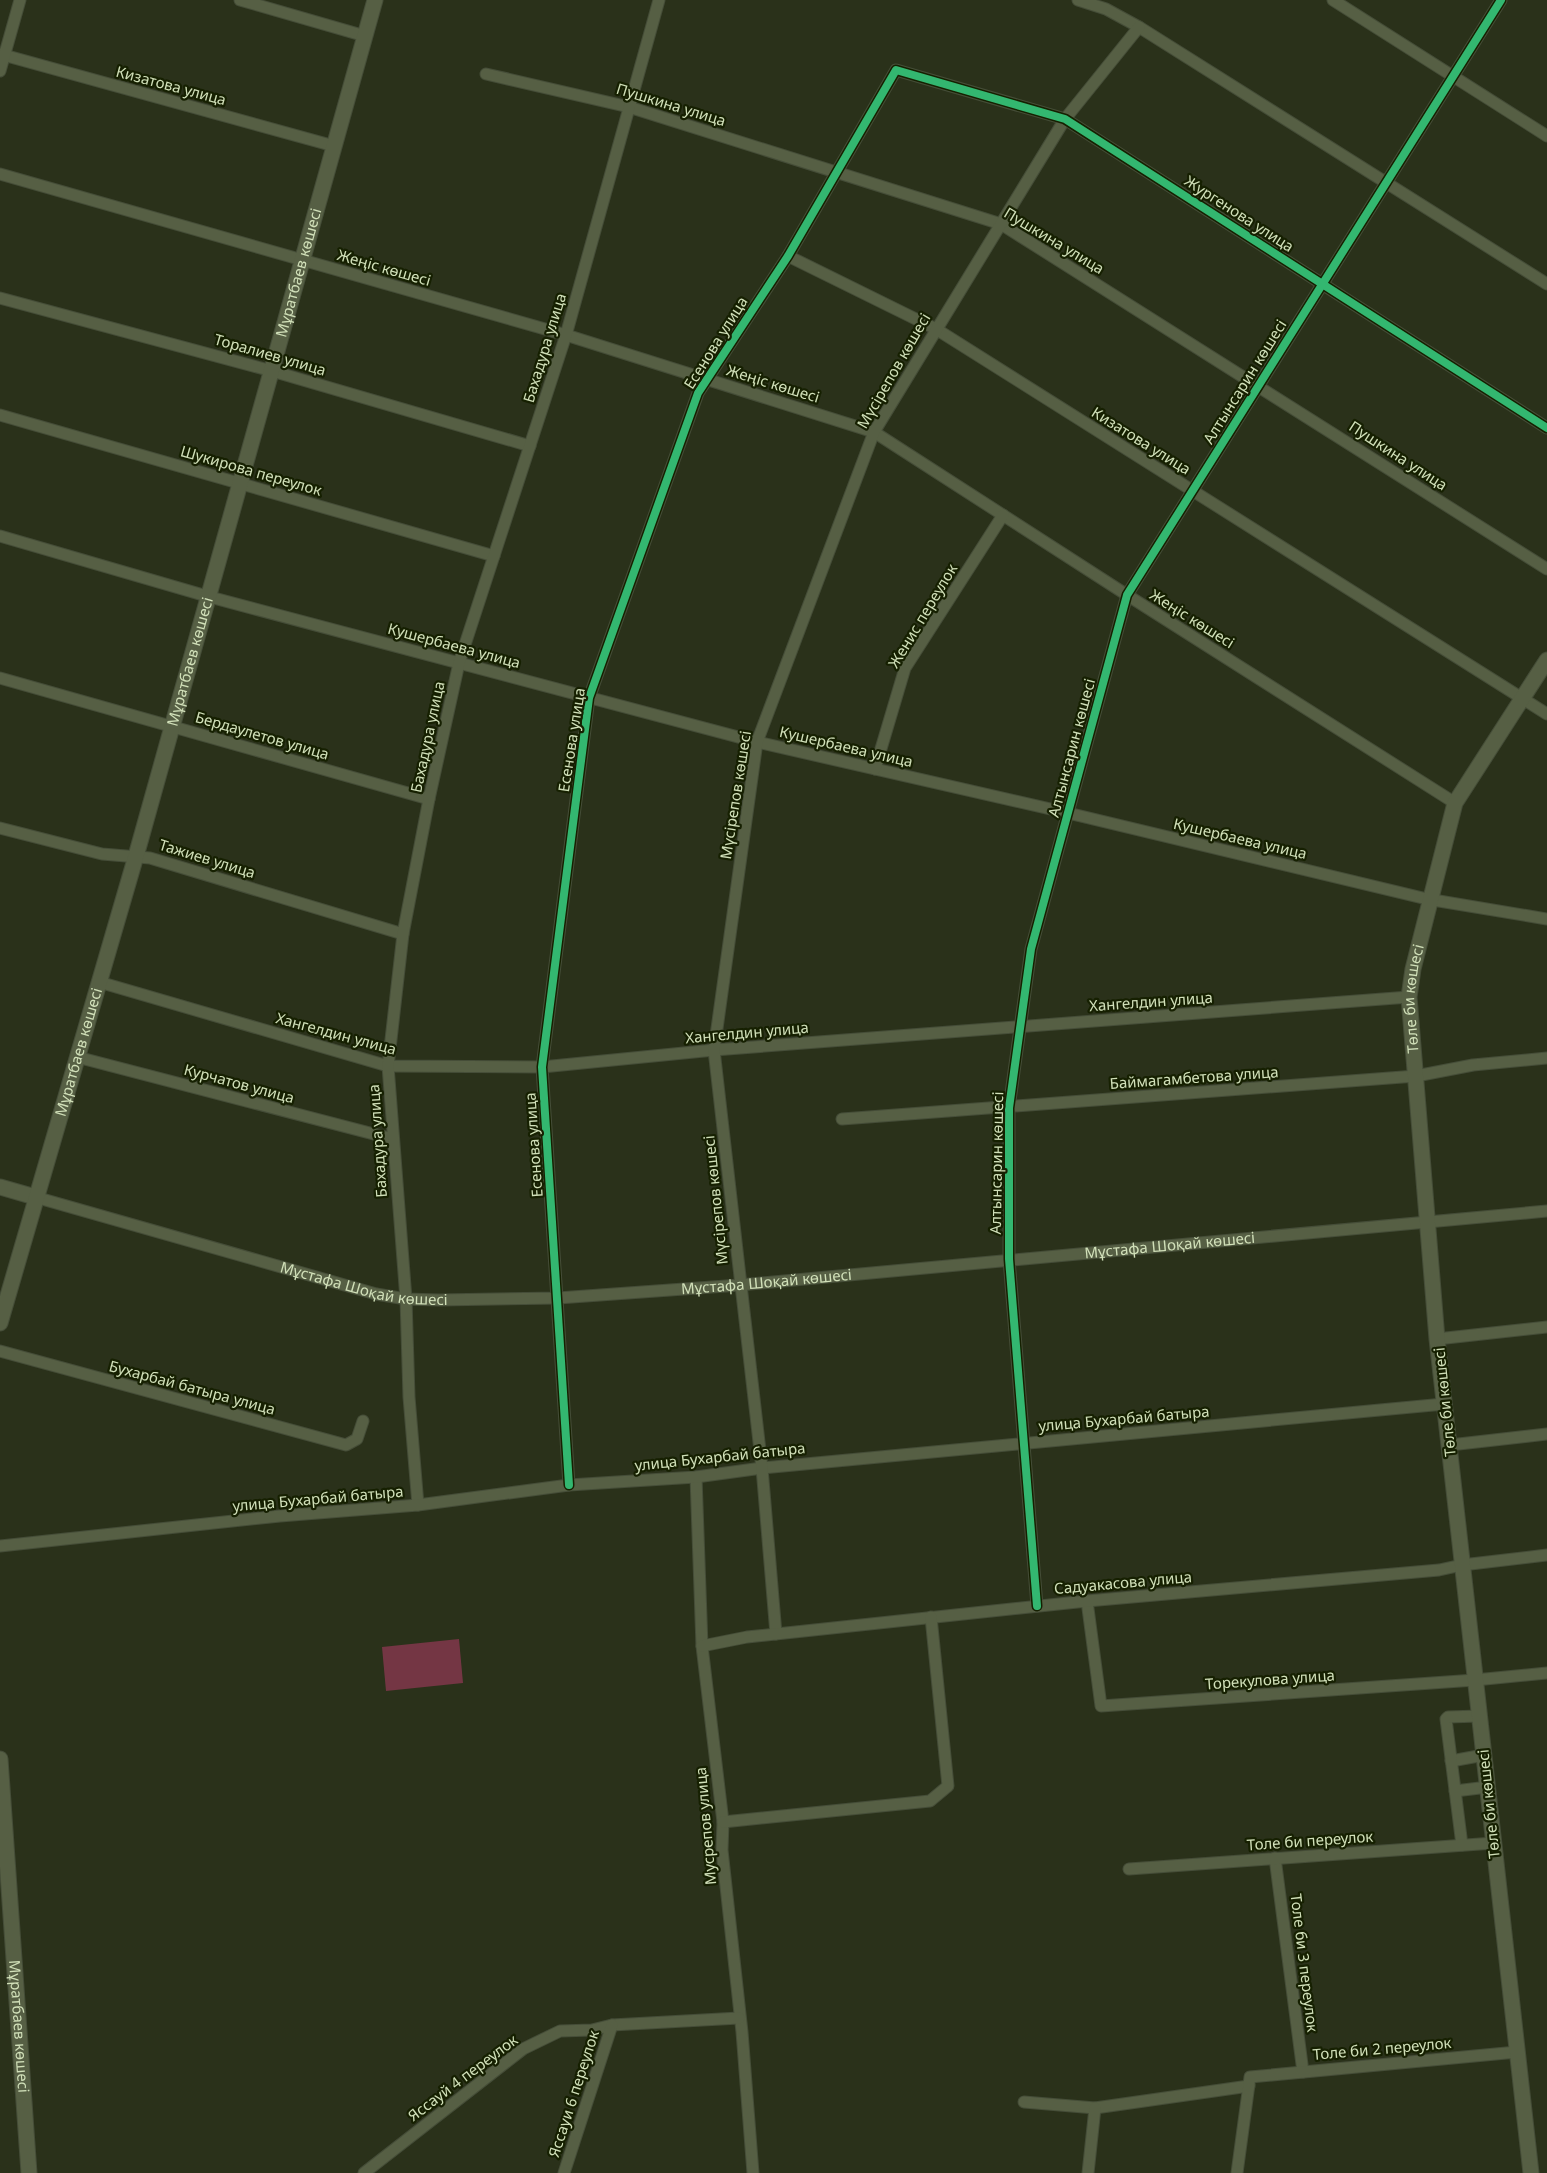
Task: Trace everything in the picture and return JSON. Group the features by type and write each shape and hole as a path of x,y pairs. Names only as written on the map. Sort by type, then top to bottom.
{"street":[{"path":"0,71 2,55 20,0"},
{"path":"240,0 365,36"},
{"name":"Мұратбаев көшесі","path":"0,1323 210,597 375,0"},
{"path":"1078,0 1106,9 1139,27 1547,284"},
{"path":"1333,0 1547,136"},
{"name":"Алтынсарин көшесі","path":"1037,1606 1009,1260 1009,1108 1032,949 1127,595 1501,0"},
{"name":"Бахадура улица","path":"418,1505 409,1397 406,1299 388,1066 403,934 459,663 566,334 657,1"},
{"name":"Мүсірепов көшесі","path":"776,1634 762,1468 714,1050 757,742 874,432 1065,119 1139,27"},
{"name":"Кизатова улица","path":"2,55 334,146"},
{"name":"Жургенова улица","path":"896,70 1065,119 1547,428"},
{"name":"Есенова улица","path":"569,1485 542,1067 589,698 698,393 788,256 896,70"},
{"name":"Пушкина улица","path":"486,74 629,107 1002,224 1547,569"},
{"name":"Жеңіс көшесі","path":"0,174 566,334 874,432 1127,595 1455,802"},
{"name":"Кизатова улица","path":"788,256 936,329 1547,714"},
{"name":"Торалиев улица","path":"0,298 272,371 530,446"},
{"name":"Шукирова переулок","path":"0,415 494,556"},
{"name":"Женис переулок","path":"875,769 905,668 1003,515"},
{"name":"Кушербаева улица","path":"0,536 210,597 757,742 1068,813 1429,900 1547,919"},
{"name":"Төле би көшесі","path":"1531,2173 1437,1339 1409,998 1413,969 1429,900 1455,802 1547,660"},
{"name":"Бердаулетов улица","path":"0,678 430,799"},
{"name":"Тажиев улица","path":"0,828 102,854 150,858 403,934"},
{"name":"Хангелдин улица","path":"99,982 388,1066 542,1067 714,1050 1409,998"},
{"name":"Курчатов улица","path":"78,1057 393,1140"},
{"name":"Баймагамбетова улица","path":"842,1119 1009,1108 1416,1076 1473,1066 1547,1058"},
{"name":"Мұстафа Шоқай көшесі","path":"0,1187 376,1294 406,1299 439,1300 558,1298 740,1284 1547,1210"},
{"path":"1437,1339 1547,1327"},
{"name":"Бухарбай батыра улица","path":"0,1351 346,1445 357,1438 362,1421"},
{"name":"улица Бухарбай батыра","path":"0,1546 280,1516 418,1505 569,1485 696,1477 762,1468 1444,1404"},
{"path":"1450,1445 1547,1434"},
{"name":"Мусрепов улица","path":"696,1477 702,1646 723,1822 722,1850 753,2173"},
{"name":"Садуакасова улица","path":"702,1646 747,1637 931,1617 1087,1601 1439,1570 1462,1565 1547,1555"},
{"name":"Торекулова улица","path":"1087,1601 1101,1706 1476,1680 1547,1673"},
{"path":"723,1822 930,1801 948,1786 931,1617"},
{"path":"1462,1845 1446,1719 1448,1717 1480,1716"},
{"path":"1451,1761 1484,1755"},
{"name":"Мұратбаев көшесі","path":"0,1759 29,2173"},
{"path":"1455,1791 1488,1787"},
{"name":"Толе би переулок","path":"1129,1869 1494,1842"},
{"name":"Толе би 3 переулок","path":"1275,1858 1303,2072"},
{"name":"Яссауй 4 переулок","path":"364,2173 523,2049 560,2031 592,2030 612,2025 739,2018"},
{"name":"Яссауи 6 переулок","path":"564,2173 612,2025"},
{"name":"Толе би 2 переулок","path":"1024,2102 1095,2108 1303,2072 1517,2052"},
{"path":"1237,2173 1250,2082"},
{"path":"1088,2173 1095,2108"}],"shaded area":[{"path":"459,1639 463,1683 386,1691 382,1647"}],"cycle path":[{"path":"1037,1606 1009,1259 1009,1108 1031,949 1127,595 1501,0"},
{"path":"569,1485 542,1067 589,698 698,393 788,256 896,70 1065,119 1547,428"}]}
